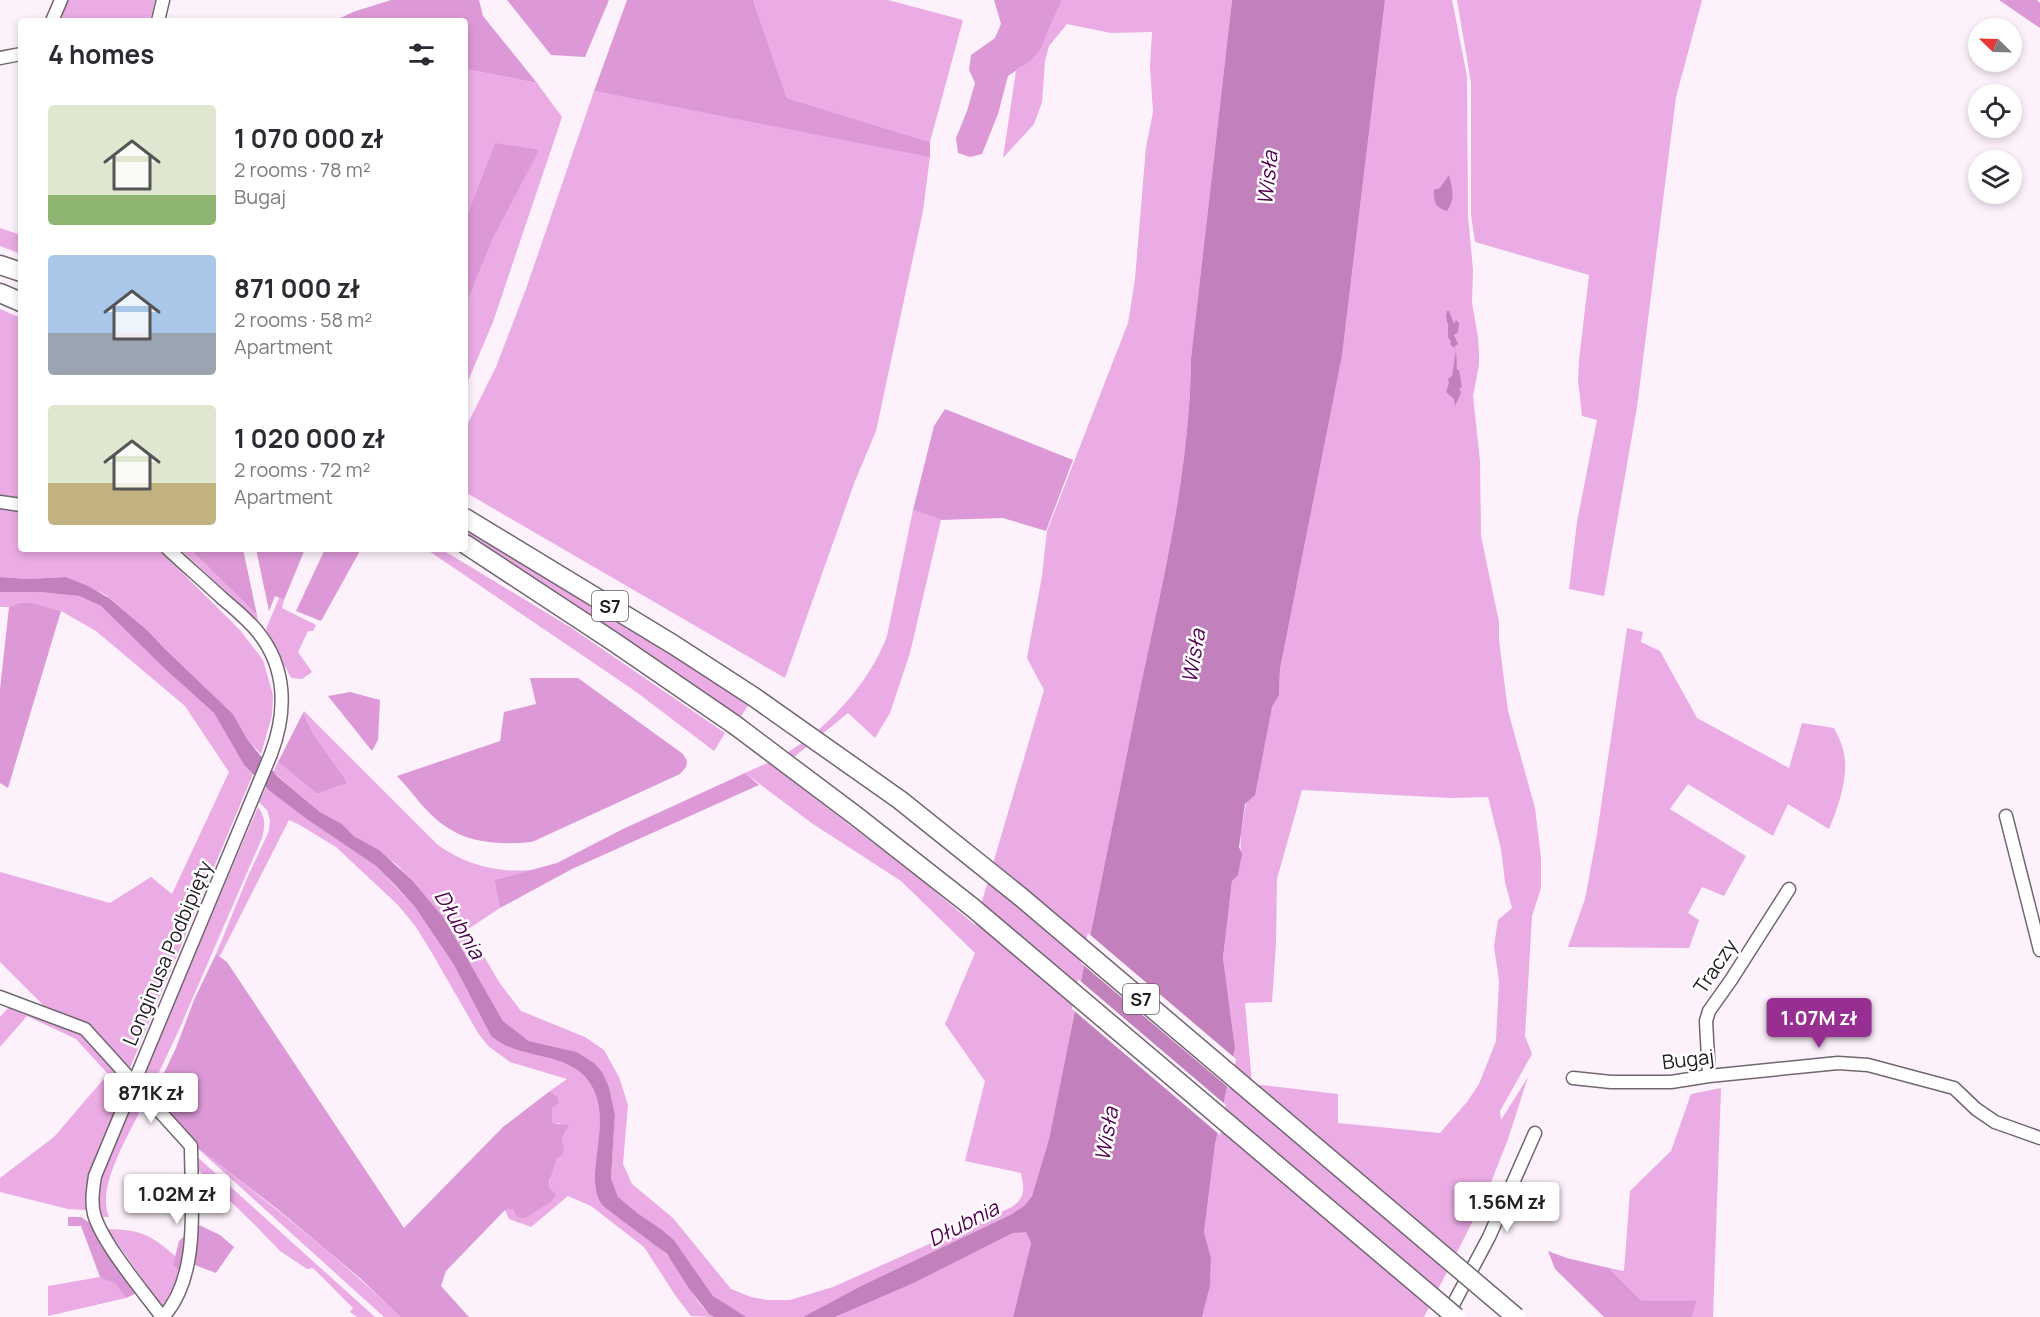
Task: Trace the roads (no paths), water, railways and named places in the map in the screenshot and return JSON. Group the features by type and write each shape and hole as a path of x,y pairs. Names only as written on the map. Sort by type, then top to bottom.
{"highway":[{"path":"0,265 18,271"},
{"path":"0,293 18,301"},
{"name":"S7","path":"468,520 674,645 754,697 890,794 1021,897 1515,1317"},
{"name":"S7","path":"468,546 582,620 735,725 856,816 972,907 1456,1317"}],"street":[{"path":"53,18 62,0"},
{"path":"159,18 163,0"},
{"path":"0,58 18,55"},
{"path":"0,502 18,505"},
{"name":"Longinusa Podbipięty","path":"162,1317 99,1227 94,1212 93,1188 98,1168 271,754 280,719 282,692 275,664 257,632 171,552"},
{"path":"2006,816 2040,950"},
{"name":"Traczy","path":"1709,1076 1706,1021 1709,1011 1789,889"},
{"path":"0,997 85,1029 191,1146 192,1229 188,1258 183,1283 173,1305 162,1317"},
{"name":"Bugaj","path":"1573,1078 1634,1083 1678,1081 1838,1063 1868,1065 1954,1088 1976,1109 1995,1122 2040,1138"},
{"path":"1446,1317 1489,1237 1535,1133"}],"water":[{"name":"Wisła","path":"1232,0 1385,0 1342,356 1280,669 1279,695 1272,707 1255,795 1245,804 1239,847 1242,854 1238,875 1232,881 1223,958 1235,1048 1215,1145 1204,1232 1211,1258 1210,1286 1202,1317 1013,1317 1031,1243 1026,1232 1013,1233 914,1283 835,1317 803,1317 861,1286 1010,1215 1024,1206 1032,1196 1049,1139 1173,528 1186,443 1191,358"},
{"path":"1449,175 1452,198 1447,211 1436,204 1434,190 1440,188"},
{"path":"1447,311 1454,324 1456,320 1459,323 1458,332 1454,335 1458,344 1454,347 1455,349 1448,337"},
{"path":"1456,351 1457,370 1459,370 1462,388 1459,387 1461,393 1455,406 1454,399 1446,392 1448,379 1452,376"},
{"path":"0,577 27,579 66,577 109,598 147,630 233,714 247,739 277,776 320,812 342,824 355,837 379,850 412,880 444,918 503,1021 529,1041 577,1052 594,1063 602,1072 609,1087 615,1114 611,1178 618,1197 674,1240 713,1296 746,1317 714,1317 709,1314 690,1290 667,1254 603,1206 597,1194 595,1179 600,1128 599,1110 595,1094 586,1078 565,1063 514,1049 491,1036 454,965 415,907 376,866 270,791 244,765 214,713 101,606 79,596 39,592 0,592"}],"water label":[{"name":"Dłubnia","path":"460,924"},
{"name":"Dłubnia","path":"963,1223"}]}
